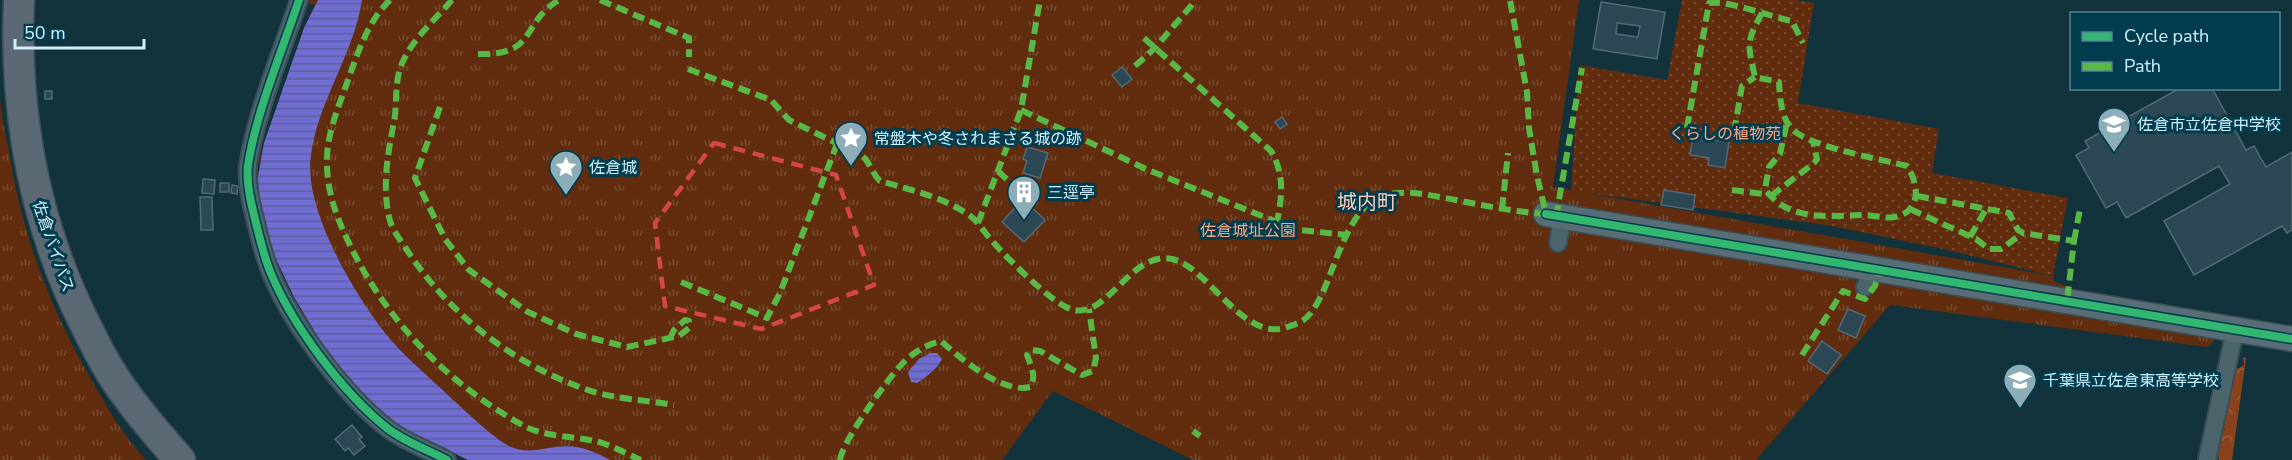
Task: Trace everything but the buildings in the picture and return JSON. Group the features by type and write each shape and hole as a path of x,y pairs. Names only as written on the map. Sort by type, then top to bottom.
{"highway":[{"name":"佐倉バイパス","path":"19,0 21,106 35,192 46,230 68,290 110,371 180,460"}],"street":[{"path":"299,0 268,94 248,167 251,204 261,246 272,277 290,310 308,339 349,389 388,429 447,460"},
{"path":"1558,243 1554,216 1869,278 2292,339"},
{"path":"2207,460 2235,330"}],"highlighted area":[{"path":"714,143 836,175 874,285 761,329 665,306 655,223"}],"green space":[{"name":"佐倉城址公園","path":"305,0 1579,0 1553,187 2053,276 2054,281 2093,297 2238,320 2207,347 1890,305 1756,460 1193,460 1053,391 1002,460 468,460 401,427 305,317 274,255 261,214 258,177 260,158 304,28 315,5 304,2"},
{"name":"くらしの植物苑","path":"1682,0 1797,0 1814,3 1798,103 1939,129 1932,173 2068,198 2053,276 1948,250 1827,225 1571,191 1579,65 1667,80"},
{"path":"0,98 21,210 29,240 50,296 76,352 110,412 146,460 0,460"},
{"path":"2243,357 2246,358 2232,460 2219,460 2217,451 2219,433 2226,429 2222,429 2235,370 2244,365"}],"shaded area":[{"path":"318,0 362,0 352,39 328,96 315,135 311,155 311,176 322,224 345,273 372,316 401,350 502,442 524,450 560,446 578,447 610,460 468,460 401,427 365,398 327,352 294,297 274,255 259,201 258,177 264,143 304,28"},
{"path":"930,353 937,353 942,359 940,363 917,383 911,382 908,372 919,359"}],"marked path":[{"path":"390,0 376,17 360,48 334,121 327,152 327,173 336,213 363,270 380,297 421,347 445,370 496,409 532,430 601,442 641,460"},
{"path":"452,0 412,45 398,77 386,186 390,221 394,230 411,256 446,299 487,336 510,352 559,379 585,389 618,397 674,405"},
{"path":"478,54 510,50 520,44 538,18 559,0"},
{"path":"600,0 689,38 689,57"},
{"path":"978,223 1021,110 1040,0"},
{"path":"1135,66 1155,48 1196,0"},
{"path":"688,69 771,100 789,120 861,155 880,181 938,199 969,215 1029,278 1068,308 1082,310 1094,306 1143,265 1157,259 1172,259 1199,275 1240,314 1254,323 1269,329 1285,328 1302,321 1312,312 1354,222 1362,210 1372,201 1384,195 1420,194 1546,214 1537,176 1529,128 1527,92 1510,0"},
{"path":"1687,128 1709,3 1739,6 1792,21 1803,43"},
{"path":"1762,13 1750,38 1755,77 1779,82 1782,108 1789,125 1802,136 1815,142 1907,166 1914,179 1916,194 1912,207 1899,216 1890,218 1863,215 1823,216 1797,212 1774,200 1765,189 1769,167 1780,154 1787,122"},
{"path":"1144,38 1271,151 1279,169 1281,186 1277,222"},
{"path":"1556,217 1582,68"},
{"path":"1734,132 1742,86 1755,77"},
{"path":"440,107 415,178 445,239 469,270 528,312 576,334 627,347 679,336 689,328 689,321 685,320 671,336"},
{"path":"1021,110 1148,170 1277,222 1300,230 1347,235"},
{"path":"1771,196 1814,163 1817,159 1813,141"},
{"path":"681,282 767,318 780,293 837,144"},
{"path":"1502,209 1508,153"},
{"path":"998,171 1018,190"},
{"path":"1732,190 1768,193"},
{"path":"1917,196 2009,213 2018,230 2023,233 2074,241 2067,302"},
{"path":"1910,209 1976,239 1989,249 2001,249 2023,233"},
{"path":"1970,237 1986,209"},
{"path":"2074,241 2080,209"},
{"path":"1802,355 1843,291 1865,299 1875,286 1880,269"},
{"path":"840,460 856,426 894,373 914,353 935,343 941,341 982,373 1019,388 1030,387 1032,383 1033,371 1027,355 1031,350 1040,351 1082,375 1093,371 1096,358 1089,309"},
{"path":"1193,431 1200,436"}],"cycle path":[{"path":"299,0 263,103 248,165 250,200 264,255 281,296 306,337 337,378 370,414 393,433 447,460"},
{"path":"1546,214 2292,339"}],"place":[{"name":"佐倉市立佐倉中学校","path":"2114,153"},
{"name":"常盤木や冬されまさる城の跡","path":"851,167"},
{"name":"佐倉城","path":"566,196"},
{"name":"三逕亭","path":"1024,221"},
{"name":"千葉県立佐倉東高等学校","path":"2020,409"}],"district":[{"name":"城内町","path":"1367,202"}]}
